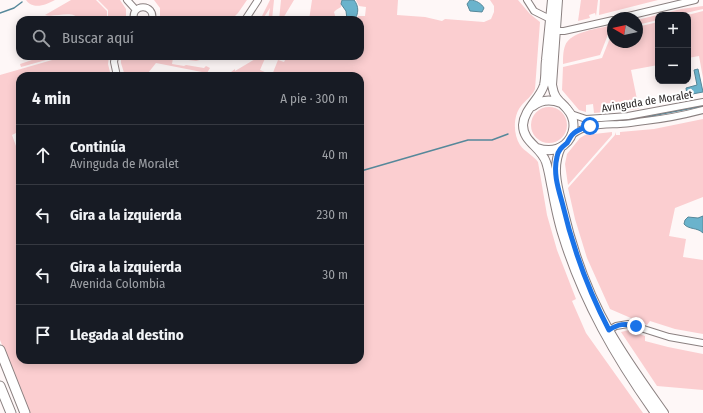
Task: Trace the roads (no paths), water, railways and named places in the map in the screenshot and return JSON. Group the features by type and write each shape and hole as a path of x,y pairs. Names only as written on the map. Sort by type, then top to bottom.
{"highway":[{"path":"0,350 25,413"},
{"path":"0,358 20,413"},
{"path":"0,386 10,413"},
{"path":"0,398 5,413"}],"main road":[{"path":"552,0 544,85 525,115 523,123 524,130 526,137 537,148 548,166 562,234 573,268 587,302 627,373 655,413"},
{"path":"537,148 549,150 561,147 568,142 572,135 574,126 571,114 555,95 552,85 558,0"},
{"path":"529,109 534,104 541,101 556,101 562,104"},
{"path":"561,147 557,156 555,171 569,233 588,286 609,330 629,364 664,413"}],"street":[{"path":"127,0 136,10"},
{"path":"248,16 258,0"},
{"path":"527,0 534,11 550,19"},
{"path":"643,12 695,0"},
{"path":"134,16 136,10 142,7 148,8 152,13 152,16"},
{"path":"556,31 564,31 607,21"},
{"path":"114,60 116,72"},
{"name":"Avinguda de Moralet","path":"571,114 586,119 608,118 666,110 703,102"},
{"name":"Avinguda de Moralet","path":"572,135 578,130 590,126 670,118 703,110"},
{"path":"609,330 616,326 628,324 670,336 703,343"}],"water":[{"path":"342,0 354,0 358,7 357,16 347,16 346,11 341,4"},
{"path":"470,0 477,1 482,5 484,8 482,12 470,11 467,4"},
{"path":"698,69 703,92 687,95 686,88 697,85 694,70"},
{"path":"703,216 703,233 684,224 688,217 698,218"}],"waterway":[{"path":"0,13 14,8 22,2"},
{"path":"609,122 646,117 703,106"},
{"path":"364,170 468,140 492,140 508,134"}]}
